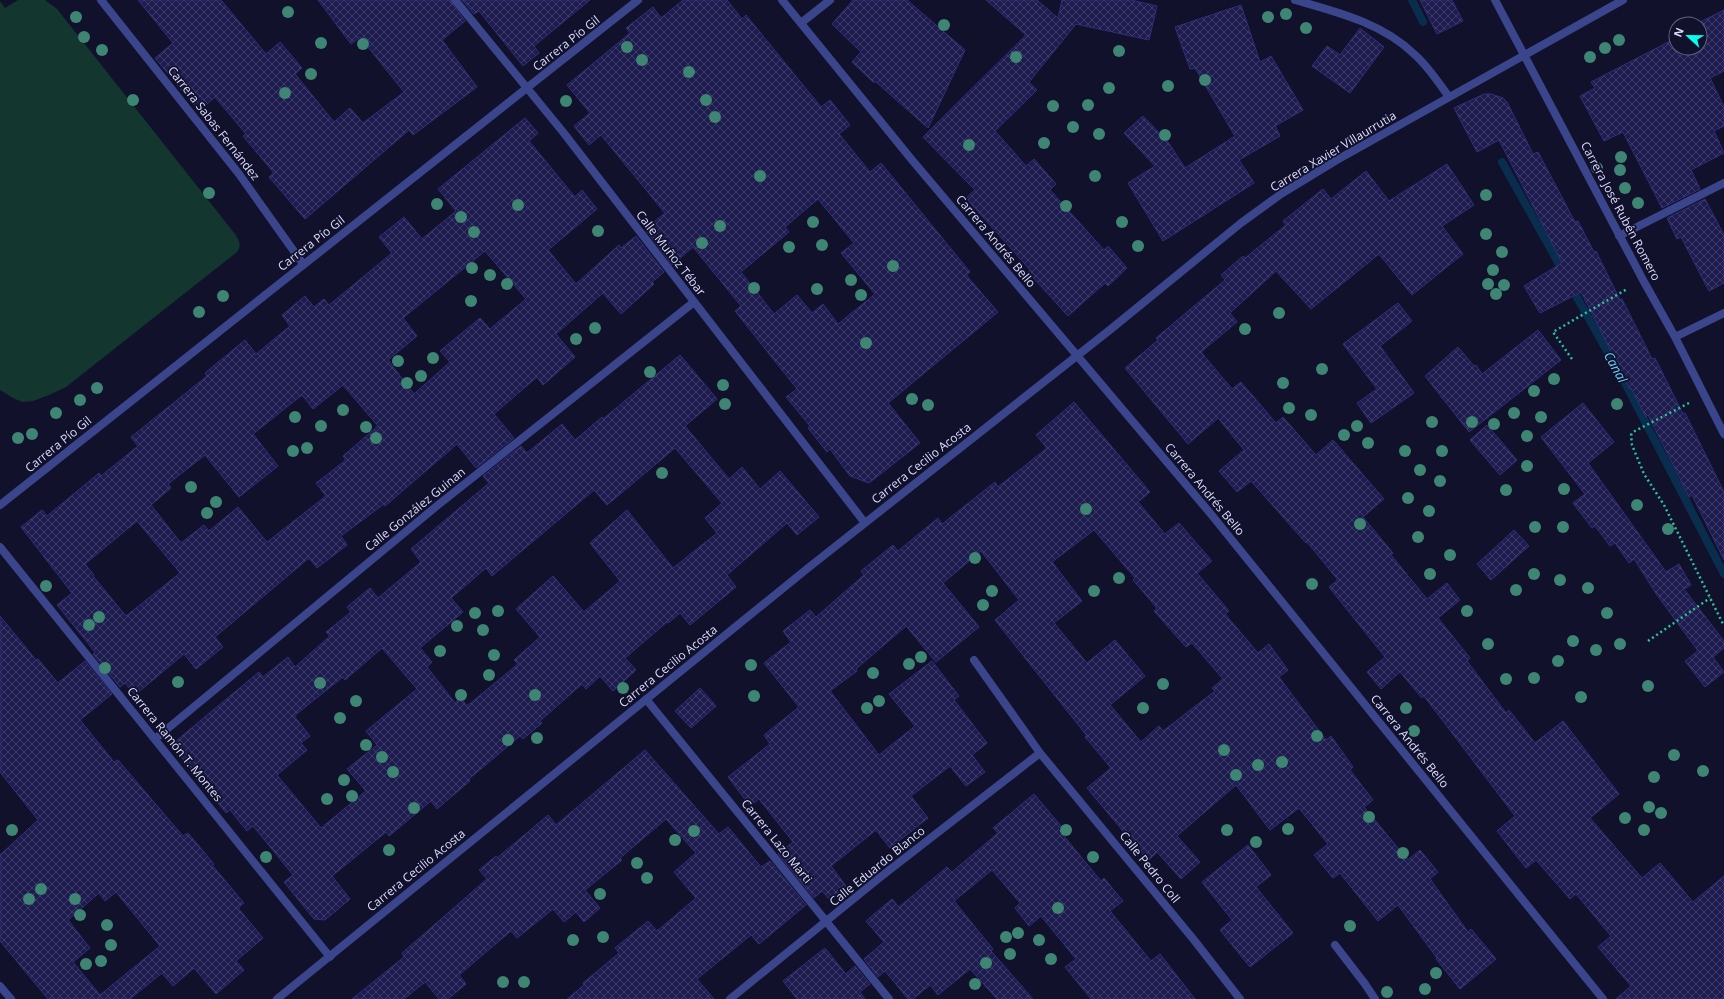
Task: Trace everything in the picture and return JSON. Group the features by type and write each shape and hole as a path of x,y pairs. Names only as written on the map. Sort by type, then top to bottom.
{"street":[{"name":"Carrera Sabas Fernández","path":"101,0 239,174 303,264"},
{"name":"Calle Muñoz Tébar","path":"455,0 527,89 694,302 865,523"},
{"name":"Carrera Pío Gil","path":"0,505 638,0"},
{"name":"Carrera Andrés Bello","path":"782,0 912,160 1210,513 1603,999"},
{"path":"801,23 830,0"},
{"path":"1296,0 1343,13 1369,24 1399,41 1415,54 1426,66 1448,97"},
{"name":"Carrera José Rubén Romero","path":"1495,0 1675,338 1724,434"},
{"name":"Carrera Xavier Villaurrutia","path":"1077,355 1241,224 1281,194 1335,161 1623,0"},
{"path":"1620,236 1724,183"},
{"name":"Calle González Guinan","path":"155,739 432,510 694,302"},
{"path":"1675,338 1724,313"},
{"name":"Carrera Cecilio Acosta","path":"277,999 330,957 416,884 865,523 1077,355"},
{"name":"Carrera Ramón T. Montes","path":"0,547 330,957"},
{"name":"Calle Pedro Coll","path":"974,660 1040,753 1194,940 1240,999"},
{"name":"Carrera Lazo Marti","path":"646,699 889,999"},
{"name":"Calle Eduardo Blanco","path":"730,999 1040,753"},
{"path":"1335,945 1375,999"},
{"path":"0,986 10,999"}],"path":[{"path":"1572,359 1553,332 1643,280"},
{"path":"1704,396 1633,432 1631,435 1635,454 1644,474 1664,505 1724,626"},
{"path":"1648,641 1710,598"}],"green space":[{"path":"18,0 45,0 57,9 235,234 240,245 237,252 66,387 33,401 22,402 0,390 0,1 5,8"}],"building":[{"path":"138,0 221,0 266,54 280,42 302,68 295,74 334,122 350,108 363,123 404,92 360,37 351,44 318,0 450,0 465,21 442,40 477,87 413,135 409,130 305,219 269,177 274,173 243,136 246,134 215,97 199,111 155,58 173,43"},
{"path":"462,0 590,0 534,46 539,53 523,66 479,11 474,14"},
{"path":"683,0 727,0 742,19 746,15 821,107 830,100 850,125 839,134 870,172 881,163 970,272 966,275 998,312 888,403 920,443 869,483 850,476 830,449 827,452 808,428 810,426 786,397 797,389 735,311 741,306 693,247 672,265 645,229 665,213 601,135 589,145 574,126 590,113 567,85 630,33 626,28 653,7 661,18","holes":["818,199 854,243 841,253 875,294 838,324 823,304 812,313 797,295 774,314 741,272 789,232 785,227"]},
{"path":"853,0 907,0 965,50 928,128 876,82 873,82 852,62 861,52 832,24"},
{"path":"986,0 1037,0 1058,18 1062,0 1131,0 1157,6 1149,40 1076,24 1029,82 1037,90 995,131 1026,166 1034,159 1056,184 1050,190 1104,250 1108,246 1127,268 1108,286 1105,283 1068,316 1028,272 1030,270 966,198 975,190 923,137 1026,35"},
{"path":"1420,0 1452,0 1463,21 1437,34"},
{"path":"1241,5 1260,62 1271,56 1303,110 1275,126 1280,136 1239,160 1254,183 1163,241 1128,183 1155,166 1124,133 1143,116 1168,142 1185,168 1235,136 1195,68 1190,69 1175,27"},
{"path":"1724,10 1724,71 1710,78 1724,107 1724,126 1714,131 1724,153 1691,170 1700,189 1662,208 1623,132 1604,141 1580,96 1595,88 1591,82 1668,42 1668,56 1708,56 1708,18"},
{"path":"1360,28 1384,47 1350,93 1312,66 1327,46 1340,55"},
{"path":"1484,94 1491,94 1503,98 1507,102 1533,154 1538,152 1575,222 1578,221 1594,252 1596,251 1620,300 1622,299 1652,359 1655,358 1683,414 1685,413 1724,492 1724,560 1692,495 1689,497 1648,415 1646,417 1631,388 1630,389 1581,292 1540,313 1524,286 1562,263 1499,140 1477,152 1454,108"},
{"path":"525,118 538,133 529,141 575,197 582,190 597,209 548,250 576,284 619,245 621,248 636,236 664,272 652,282 654,284 621,314 603,293 556,334 575,357 543,385 537,377 494,414 514,438 476,468 457,444 385,506 384,504 341,536 347,545 317,568 309,558 215,637 223,647 196,669 184,654 135,695 125,683 120,687 93,654 95,652 57,605 72,593 21,527 42,510 47,516 99,473 101,476 138,446 131,437 207,376 205,373 245,340 256,354 290,326 282,315 305,296 314,307 324,299 329,305 392,253 379,237 404,217 422,239 456,211 438,189","holes":["485,251 526,299 490,329 480,318 440,351 450,362 414,394 388,360 417,336 403,318","343,385 378,426 343,456 346,460 316,483 326,496 267,542 238,507 209,531 204,525 181,543 151,505 171,488 168,484 205,455 239,497 278,466 253,434 302,395 313,409","137,521 180,573 126,616 85,564"]},
{"path":"1447,164 1474,205 1442,226 1463,254 1412,295 1379,254 1311,309 1276,271 1230,313 1237,322 1201,352 1232,389 1241,382 1276,423 1283,417 1316,455 1333,440 1384,499 1363,517 1393,553 1391,555 1427,599 1447,583 1460,600 1438,618 1470,658 1467,661 1506,713 1509,710 1535,743 1563,721 1619,794 1590,818 1642,878 1660,863 1693,902 1724,876 1724,999 1616,999 1631,986 1598,947 1611,936 1576,894 1570,899 1536,860 1526,868 1497,831 1515,816 1424,696 1422,698 1400,672 1381,689 1367,672 1385,657 1329,587 1338,580 1307,542 1306,543 1251,481 1237,492 1219,471 1244,450 1218,418 1188,444 1125,368 1158,340 1156,338 1225,280 1221,275 1243,256 1245,258 1286,225 1283,221 1323,189 1331,199 1366,171 1389,201"},
{"path":"1705,199 1724,235 1724,283 1709,291 1681,237 1677,239 1667,218"},
{"path":"1398,303 1412,321 1380,346 1414,393 1371,423 1357,403 1377,389 1343,344"},
{"path":"1538,330 1561,360 1469,432 1425,376 1458,347 1474,366 1476,365 1482,374"},
{"path":"680,355 717,399 685,426 729,479 742,467 760,489 780,471 819,517 797,535 787,523 727,575 736,587 690,625 680,613 668,623 667,622 625,658 636,670 613,691 600,676 586,689 582,684 540,721 542,723 523,739 520,736 469,779 470,781 437,809 431,801 389,836 386,832 332,876 350,899 325,920 314,919 284,882 293,875 253,826 247,831 230,810 226,813 175,749 177,740 259,672 263,677 288,657 295,667 330,636 326,632 351,612 347,607 370,588 378,598 421,562 411,549 489,483 483,476 521,446 527,453 562,424 575,440 602,417 603,419","holes":["675,448 722,503 705,518 717,533 673,568 627,510 590,543 620,581 584,612 553,576 516,609 540,637 514,660 518,664 467,706 461,698 455,703 427,667 432,662 420,648 463,612 451,598 486,568 492,576 594,490 607,505","382,648 417,689 366,731 377,745 347,769 366,791 321,828 277,775 307,750 301,743 310,736 294,716 343,677 345,680"]},
{"path":"1074,402 1150,492 1138,502 1165,534 1179,523 1212,561 1197,573 1229,611 1225,614 1258,653 1269,644 1288,670 1279,677 1326,740 1331,736 1353,767 1350,770 1373,800 1364,807 1408,860 1420,850 1438,872 1430,879 1468,932 1471,929 1496,959 1460,989 1436,959 1437,958 1398,905 1378,921 1340,873 1333,878 1314,855 1328,844 1299,808 1270,830 1236,785 1177,836 1200,862 1181,879 1157,852 1148,861 1087,788 1111,768 1085,737 1087,736 995,620 1019,600 981,551 943,583 979,627 936,662 906,626 856,669 857,671 830,691 879,755 915,726 889,694 932,661 959,696 954,700 987,743 972,755 985,772 966,786 950,766 911,796 928,818 890,848 876,830 831,866 846,886 830,900 822,891 814,898 778,854 793,842 759,799 750,806 728,777 770,744 764,735 799,707 764,663 791,642 783,631 810,610 816,617 864,575 861,571 893,545 898,551 938,518 942,524 995,482 998,487 1047,448 1036,435","holes":["1094,530 1135,578 1133,580 1157,608 1154,611 1186,647 1192,643 1223,679 1212,688 1215,691 1163,731 1159,726 1141,742 1110,705 1145,676 1115,640 1087,663 1054,623 1082,601 1052,562"]},
{"path":"1583,403 1614,442 1588,463 1666,572 1679,564 1691,585 1684,589 1724,641 1724,648 1713,657 1724,672 1705,687 1685,661 1698,651 1657,595 1634,559 1629,563 1615,543 1610,546 1595,526 1592,528 1573,503 1585,494 1541,437"},
{"path":"1487,425 1517,460 1500,475 1470,440"},
{"path":"1514,530 1529,546 1491,580 1477,564"},
{"path":"0,616 36,660 38,659 58,683 85,661 112,694 80,720 114,762 118,760 183,836 188,833 214,864 212,865 244,903 238,908 263,938 236,961 244,970 216,994 194,968 173,986 162,973 130,999 48,999 0,941 0,855 38,820 0,772","holes":["116,892 160,946 100,995 73,962 90,948 68,920 99,893 105,901"]},
{"path":"700,688 716,706 691,728 675,711"},
{"path":"645,750 719,834 728,827 761,867 770,861 806,905 759,944 751,935 697,979 714,999 567,999 584,985 583,983 619,953 615,948 648,921 657,931 696,898 674,872 696,853 666,819 620,858 622,860 585,890 600,908 584,922 576,912 564,922 553,909 517,938 511,931 459,975 466,984 448,999 439,999 425,982 404,999 352,999 404,957 402,953 487,879 479,870 496,856 497,858 548,815 556,825"},
{"path":"1034,794 1061,826 1058,829 1101,881 1104,878 1123,901 1110,911 1151,961 1160,954 1195,999 1091,999 1065,967 1076,959 1041,916 1029,926 1015,908 1020,903 992,870 954,901 993,949 991,951 1033,999 997,999 970,969 938,995 930,985 913,999 908,999 885,971 878,977 864,959 884,942 866,921 892,899 899,907 947,867 952,872 998,833 993,828"},
{"path":"1248,845 1271,875 1256,887 1293,933 1250,967 1220,930 1232,920 1202,882"},
{"path":"825,948 846,974 855,966 870,984 860,992 865,999 797,999 783,981"}],"waterway":[{"name":"Canal","path":"1412,0 1423,22"},
{"name":"Canal","path":"1502,162 1564,273"},
{"name":"Canal","path":"1570,285 1625,383 1724,574"}]}
